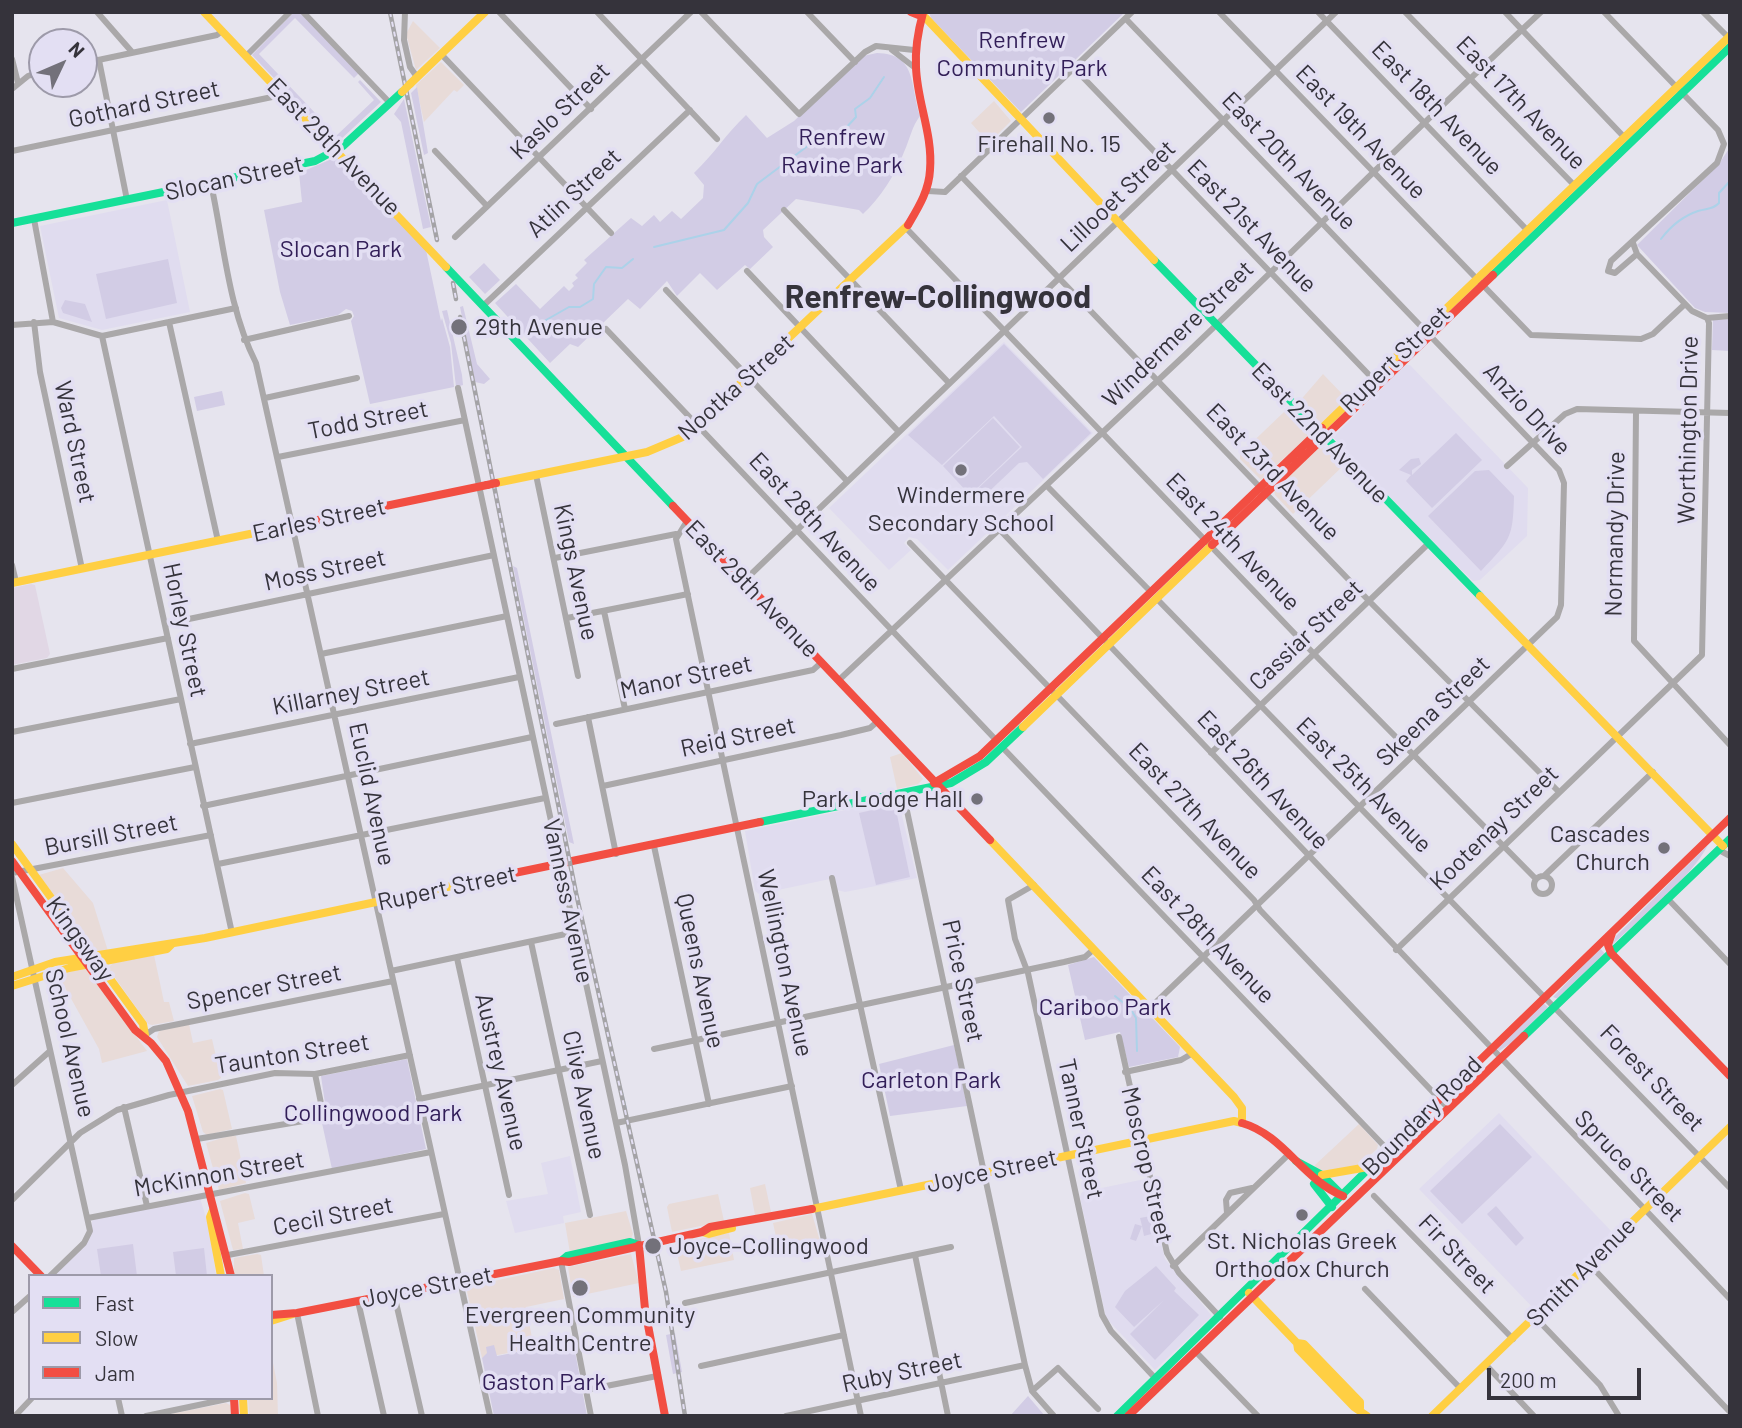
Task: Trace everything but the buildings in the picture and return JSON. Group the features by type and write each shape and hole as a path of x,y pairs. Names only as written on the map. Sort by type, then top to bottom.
{"street":[{"path":"97,12 132,52"},
{"name":"East 29th Avenue","path":"204,12 485,304 625,457 878,721 935,786 1034,885 1238,1101 1242,1108 1242,1122"},
{"path":"246,55 290,12"},
{"path":"303,12 390,103"},
{"path":"405,12 404,40 410,67 417,77"},
{"name":"Slocan Street","path":"12,223 306,164 338,151 485,12"},
{"path":"499,12 591,109"},
{"path":"597,12 718,139"},
{"name":"Kaslo Street","path":"455,237 691,12"},
{"path":"701,12 799,114 876,46 892,50 914,50"},
{"path":"807,12 855,62"},
{"name":"East 22nd Avenue","path":"911,12 921,14 1322,435 1725,846"},
{"path":"921,14 914,50 914,67 932,144 928,191 940,194 1132,12"},
{"name":"East 19th Avenue","path":"1219,12 1527,332 1539,337 1644,339 1685,303"},
{"name":"East 18th Avenue","path":"1318,12 1527,230"},
{"name":"Lillooet Street","path":"744,581 1336,12"},
{"name":"East 17th Avenue","path":"1405,12 1577,188"},
{"path":"1505,12 1625,138"},
{"name":"Windermere Street","path":"839,680 998,528 1103,434 1541,12"},
{"path":"1604,12 1720,133 1723,153 1633,243 1611,261 1608,271 1615,273 1637,254"},
{"path":"1703,12 1729,38"},
{"name":"East 20th Avenue","path":"1126,19 1427,332"},
{"path":"127,200 99,60 217,35 222,31"},
{"name":"Rupert Street","path":"1055,691 1103,638 1154,596 1210,544 1679,91 1729,38"},
{"name":"Rupert Street","path":"1479,282 1527,230 1577,188 1625,138 1730,47"},
{"path":"892,50 914,67"},
{"path":"441,54 611,233"},
{"path":"12,59 18,83"},
{"name":"East 21st Avenue","path":"1074,69 1374,380"},
{"path":"12,89 28,78"},
{"name":"Gothard Street","path":"12,151 277,96 282,92"},
{"name":"Atlin Street","path":"485,304 690,110"},
{"path":"435,151 487,206"},
{"name":"East 23rd Avenue","path":"961,176 1369,601 1559,792"},
{"name":"Euclid Avenue","path":"211,184 244,340 256,362 265,398 490,1416"},
{"name":"Nootka Street","path":"625,457 668,446 698,426 906,228 928,191"},
{"path":"784,209 949,383"},
{"path":"34,219 53,322"},
{"name":"East 24th Avenue","path":"906,228 1314,654 1536,879"},
{"name":"Worthington Drive","path":"1619,736 1702,656 1704,647 1709,323 1707,317 1685,303 1637,254 1633,243"},
{"path":"747,271 898,431"},
{"path":"666,290 847,481"},
{"path":"12,325 53,322 102,336 236,308"},
{"path":"244,340 349,316"},
{"path":"1707,317 1730,316"},
{"name":"Ward Street","path":"34,322 40,372 82,569"},
{"path":"169,322 218,541"},
{"name":"East 28th Avenue","path":"606,329 1104,857 1203,956 1387,1149"},
{"name":"Rupert Street","path":"1322,435 1374,380 1427,332"},
{"name":"Anzio Drive","path":"1427,332 1559,470 1564,484 1562,591 1559,613 1529,645"},
{"name":"Horley Street","path":"102,336 232,933"},
{"path":"265,398 357,379"},
{"name":"Vanness Avenue","path":"458,388 465,420 488,485 494,555 633,1210 645,1309 665,1416"},
{"path":"1507,466 1565,414 1577,409 1730,413"},
{"name":"Normandy Drive","path":"1636,411 1634,641 1641,652 1730,745"},
{"name":"Todd Street","path":"278,457 465,420"},
{"name":"Earles Street","path":"14,583 625,457"},
{"name":"Kings Avenue","path":"536,475 578,676"},
{"name":"East 25th Avenue","path":"1047,486 1544,997"},
{"path":"555,558 677,534 687,521"},
{"name":"East 26th Avenue","path":"998,528 1500,1059"},
{"name":"Wellington Avenue","path":"677,534 861,1416"},
{"name":"East 27th Avenue","path":"910,543 1055,691 1448,1108"},
{"name":"Cassiar Street","path":"1211,753 1428,544"},
{"name":"Moss Street","path":"165,624 494,555"},
{"path":"12,565 14,583"},
{"path":"567,618 688,594"},
{"name":"Rupert Street","path":"12,977 163,943 171,945 232,933 935,786 999,744 1055,691 1110,645 1154,596"},
{"path":"604,611 625,709"},
{"path":"321,654 507,616"},
{"path":"12,669 168,638"},
{"name":"Skeena Street","path":"1150,1008 1529,645"},
{"name":"Manor Street","path":"556,724 813,670 822,662"},
{"name":"Killarney Street","path":"190,744 519,677"},
{"path":"12,732 181,699"},
{"path":"588,717 617,854"},
{"name":"Reid Street","path":"603,786 870,728 878,721"},
{"name":"Kootenay Street","path":"1396,950 1619,736"},
{"path":"203,806 532,737"},
{"path":"12,803 195,767"},
{"path":"1544,876 1551,881 1548,893 1541,894 1536,891 1536,879 1544,876 1653,772"},
{"name":"Price Street","path":"903,792 1024,1365 1032,1391 1054,1416"},
{"path":"218,864 545,798"},
{"name":"Boundary Road","path":"1128,1416 1195,1351 1368,1167 1730,818"},
{"name":"Bursill Street","path":"14,873 211,835"},
{"path":"1680,887 1685,875 1707,853 1713,835"},
{"name":"Kingsway","path":"12,844 143,1024 145,1035 181,1092 197,1139 231,1274"},
{"name":"Queens Avenue","path":"654,846 709,1104"},
{"path":"1725,846 1730,856"},
{"name":"Boundary Road","path":"1117,1416 1220,1317 1344,1209 1667,898 1725,846"},
{"name":"Kingsway","path":"12,861 14,873 135,1030 145,1035"},
{"name":"School Avenue","path":"14,873 50,1051 88,1218"},
{"path":"832,878 901,1190"},
{"name":"Tanner Street","path":"1034,885 1008,900 1015,939 1027,969 1104,1319 1155,1378"},
{"path":"1667,898 1730,964"},
{"path":"1616,928 1609,939 1611,953 1730,1076"},
{"path":"391,971 575,932"},
{"name":"Clive Avenue","path":"531,942 590,1215"},
{"path":"1619,945 1618,955 1623,963"},
{"path":"654,1049 1085,957 1094,949"},
{"name":"Austrey Avenue","path":"457,958 509,1195"},
{"name":"Rupert Street","path":"12,986 33,971"},
{"name":"Spencer Street","path":"145,1035 153,1030 393,981"},
{"name":"Forest Street","path":"1544,997 1730,1188"},
{"name":"Moscrop Street","path":"1119,1037 1167,1253 1173,1266 1220,1317"},
{"path":"12,1085 50,1051"},
{"path":"1125,1072 1181,1060 1193,1053"},
{"name":"Taunton Street","path":"12,1200 72,1142 94,1124 124,1107 181,1092 275,1073 315,1074 410,1055"},
{"name":"Spruce Street","path":"1500,1059 1730,1299"},
{"path":"419,1099 602,1061"},
{"path":"197,1139 300,1119 321,1118 323,1113 315,1074"},
{"path":"615,1124 792,1086"},
{"path":"124,1107 147,1206"},
{"name":"Joyce Street","path":"273,1315 295,1313 561,1261 567,1256 630,1242 639,1245 702,1232 709,1234 741,1223 1225,1122 1242,1122"},
{"path":"1242,1122 1259,1127 1289,1154 1332,1206"},
{"name":"Smith Avenue","path":"1432,1416 1730,1127"},
{"name":"McKinnon Street","path":"88,1218 431,1152"},
{"path":"1173,1266 1289,1154"},
{"path":"1296,1161 1322,1175 1343,1196 1344,1209"},
{"path":"1322,1175 1368,1167"},
{"path":"1314,1184 1343,1196 1357,1195"},
{"path":"1227,1213 1226,1200 1230,1193 1254,1188"},
{"name":"Fir Street","path":"1374,1196 1513,1339"},
{"name":"Kingsway","path":"213,1210 210,1217 221,1274"},
{"name":"Cecil Street","path":"228,1255 444,1214"},
{"path":"52,1274 85,1243 90,1231 88,1218"},
{"path":"12,1246 39,1274"},
{"path":"685,1303 951,1247"},
{"path":"915,1255 948,1416"},
{"path":"561,1261 591,1416"},
{"path":"1588,1263 1730,1412"},
{"path":"1365,1289 1461,1389"},
{"path":"1249,1293 1297,1343 1304,1344 1360,1402 1360,1408 1367,1416"},
{"path":"394,1294 422,1416"},
{"path":"12,1312 28,1298"},
{"path":"358,1301 384,1416"},
{"path":"295,1313 318,1416"},
{"name":"Joyce Street","path":"273,1320 295,1313"},
{"path":"1535,1317 1600,1385 1619,1416"},
{"path":"701,1366 844,1335"},
{"path":"1195,1351 1258,1416"},
{"name":"Ruby Street","path":"786,1416 1024,1365"},
{"path":"1486,1365 1534,1416"},
{"path":"1032,1391 1058,1368 1098,1409"},
{"path":"586,1390 657,1376"},
{"path":"15,1416 31,1400"},
{"path":"146,1416 223,1400"}],"shaded area":[{"path":"413,21 440,48 416,70 406,34"},
{"path":"441,62 464,85 457,92 454,90 424,122 416,85"},
{"path":"994,101 1011,121 989,143 971,123"},
{"path":"167,200 190,312 102,330 59,318 40,226"},
{"name":"Windermere Secondary School","path":"1004,342 1093,433 948,570 917,539 909,537 904,543 911,550 889,570 829,508"},
{"path":"1405,365 1410,365 1528,488 1527,536 1480,580 1473,581 1438,548 1333,437"},
{"path":"1323,374 1348,400 1321,423 1298,403"},
{"path":"1291,410 1310,434 1261,480 1240,459 1240,454 1285,411"},
{"path":"1322,445 1344,465 1293,514 1275,495 1274,490"},
{"path":"35,585 50,654 47,658 12,665 12,588"},
{"path":"902,753 923,779 918,784 897,789 890,757"},
{"path":"898,799 917,878 845,892 837,890 830,879 759,894 755,891 745,831"},
{"path":"63,868 93,903 108,951 95,951 39,875"},
{"path":"154,955 164,1002 169,1002 174,1021 152,1025 148,1024 108,968 113,963"},
{"path":"85,968 147,1051 102,1063 99,1049 58,975"},
{"path":"189,1024 193,1043 212,1039 221,1078 218,1080 188,1086 157,1037 159,1031"},
{"path":"223,1090 232,1129 207,1135 203,1132 192,1096"},
{"path":"1499,1113 1613,1233 1536,1311 1419,1189"},
{"path":"1359,1124 1378,1145 1377,1149 1358,1166 1324,1171 1316,1168 1315,1165"},
{"path":"236,1136 246,1183 219,1190 206,1143"},
{"path":"570,1156 581,1212 563,1216 564,1223 515,1233 506,1201 548,1194 541,1163"},
{"path":"1145,1179 1165,1259 1212,1316 1155,1370 1106,1318 1080,1197 1082,1192"},
{"path":"765,1184 771,1212 755,1215 750,1188"},
{"path":"249,1194 255,1219 238,1223 243,1249 233,1250 220,1201"},
{"path":"718,1194 724,1221 672,1232 667,1207 669,1204"},
{"path":"200,1198 210,1231 216,1274 56,1274 85,1245 93,1219"},
{"path":"626,1211 633,1234 631,1239 570,1253 565,1223"},
{"path":"812,1214 820,1241 779,1250 773,1223"},
{"path":"729,1233 734,1260 681,1271 675,1244"},
{"path":"631,1254 639,1283 573,1297 568,1267"},
{"path":"261,1255 264,1274 234,1274 234,1258"},
{"path":"554,1268 559,1270 564,1299 526,1307 534,1348 482,1358 466,1287"},
{"path":"273,1363 277,1383 278,1416 249,1416 248,1400 273,1400"},
{"path":"226,1403 230,1405 232,1416 160,1416"}],"green space":[{"path":"294,12 301,12 359,73 354,78 295,18 259,54 317,115 312,118 252,55"},
{"name":"Renfrew Community Park","path":"929,12 1125,12 1021,112 931,18"},
{"name":"Renfrew Ravine Park","path":"877,53 890,55 906,65 920,116 892,177 863,214 859,210 796,199 763,230 764,237 773,247 750,269 745,265 717,290 700,273 677,296 667,281 640,309 628,299 578,347 570,344 550,363 495,303 516,284 540,309 564,286 569,291 574,286 572,283 578,278 575,275 587,263 584,260 631,218 642,226 654,215 660,222 672,211 681,219 703,198 704,185 694,173 746,115 767,138 794,121 863,56"},
{"path":"360,80 381,102 339,141 318,120 336,136 374,100 358,82"},
{"path":"417,87 428,153 424,155 411,93"},
{"path":"404,99 431,227 423,229 401,122 394,114"},
{"path":"1730,147 1730,313 1705,312 1695,308 1637,245 1719,164"},
{"name":"Slocan Park","path":"334,158 340,159 426,250 441,321 442,318 450,347 454,387 370,404 351,321 354,316 352,311 346,309 338,315 290,325 280,292 264,210 302,202 299,173"},
{"path":"168,259 177,303 106,319 96,274"},
{"path":"484,263 500,280 485,294 469,277"},
{"path":"65,300 85,304 92,322 63,313 61,308"},
{"path":"463,306 477,364 490,379 484,384 475,382 460,307"},
{"path":"447,310 462,375 463,385 456,387 451,343 442,311"},
{"path":"1730,319 1730,351 1712,350 1713,320"},
{"path":"1004,344 1091,433 1043,479 1027,462 1019,463 977,503 970,496 1022,447 994,416 942,465 908,435"},
{"path":"222,391 225,405 197,411 194,397"},
{"path":"993,418 1020,447 970,495 943,466"},
{"path":"1456,433 1482,460 1432,508 1406,481 1411,475 1399,470 1411,459 1419,458 1421,464 1412,470 1412,475"},
{"path":"1489,470 1514,496 1513,510 1508,538 1481,571 1428,516 1475,471"},
{"path":"513,566 517,568 574,844 569,842"},
{"path":"895,805 910,877 876,885 859,813"},
{"path":"1708,845 1678,884 1612,945 1616,936"},
{"path":"1600,948 1605,954 1558,999 1553,997"},
{"name":"Cariboo Park","path":"1094,957 1180,1047 1178,1057 1129,1067 1120,1032 1085,1040 1068,965"},
{"path":"1543,1003 1548,1007 1513,1042 1499,1051 1497,1048"},
{"name":"Carleton Park","path":"954,1045 967,1106 890,1116 879,1064"},
{"name":"Collingwood Park","path":"407,1059 426,1149 332,1169 322,1123 327,1117 321,1076"},
{"path":"1500,1124 1532,1157 1462,1224 1430,1191"},
{"path":"1496,1206 1524,1238 1516,1246 1487,1214"},
{"path":"1151,1216 1155,1233 1144,1236 1140,1218"},
{"path":"1135,1224 1142,1226 1136,1241 1130,1239"},
{"path":"133,1244 137,1274 101,1274 97,1249"},
{"path":"204,1248 207,1274 176,1274 173,1252"},
{"path":"1156,1266 1176,1288 1174,1291 1199,1315 1155,1360 1130,1334 1164,1300 1134,1327 1115,1307 1125,1291"},
{"path":"675,1333 682,1372 673,1374 666,1335"},
{"name":"Gaston Park","path":"573,1341 587,1416 494,1416 482,1358 487,1353 486,1347 494,1345 497,1356"},
{"path":"1028,1396 1045,1416 1010,1416"}],"waterway":[{"path":"654,247 724,230 748,203 757,184 809,145 831,144 856,117 855,109 870,98 884,77"},
{"path":"1661,239 1687,216 1719,203 1719,193 1730,181"},
{"path":"539,324 569,307 580,307 593,299 594,284 606,267 622,268 633,259"},
{"path":"1115,996 1130,1008 1136,1018 1137,1051"},
{"path":"607,1030 612,1051"},
{"path":"615,1064 626,1109"}],"railway":[{"path":"390,12 437,240"},
{"path":"453,283 456,299"},
{"path":"460,317 576,893 666,1292 685,1416"}],"traffic: fast":[{"path":"1493,275 1730,47"},
{"path":"12,223 315,161 343,146 402,92"},
{"path":"1154,260 1480,596"},
{"path":"446,267 673,506"},
{"path":"760,822 951,783 986,762 1023,727"},
{"path":"1524,1036 1730,839"},
{"path":"1117,1416 1411,1127"},
{"path":"1296,1161 1322,1175 1343,1196"},
{"path":"1314,1184 1332,1207"},
{"path":"561,1261 567,1256 630,1242 639,1245"}],"traffic: slow":[{"path":"204,12 446,267"},
{"path":"410,84 485,12"},
{"path":"920,12 1154,260"},
{"path":"1322,428 1730,36"},
{"path":"402,92 410,84"},
{"path":"496,483 647,452 685,436 908,225"},
{"path":"12,583 313,521"},
{"path":"1023,727 1212,545"},
{"path":"1480,596 1723,846"},
{"path":"990,840 1234,1097 1242,1108 1242,1122"},
{"path":"12,844 143,1024 145,1035"},
{"path":"12,977 55,962 205,938 471,882"},
{"path":"12,986 69,968 167,949 171,945"},
{"path":"812,1209 1234,1121 1242,1123"},
{"path":"1432,1416 1730,1127"},
{"path":"1322,1175 1368,1167"},
{"path":"213,1210 210,1217 221,1274"},
{"path":"702,1232 709,1234 732,1228"},
{"path":"1249,1293 1297,1343 1298,1349 1354,1407 1367,1416"},
{"path":"273,1320 293,1314"},
{"path":"1297,1343 1304,1344 1360,1402 1360,1408"},
{"path":"243,1400 244,1416"}],"traffic: jam":[{"path":"911,12 921,16"},
{"path":"908,225 925,192 930,170 929,144 916,67 917,40 923,13"},
{"path":"1212,545 1493,275"},
{"path":"934,783 980,756 1322,428"},
{"path":"487,485 496,483"},
{"path":"313,521 487,485"},
{"path":"673,506 990,840"},
{"path":"1411,1127 1730,818"},
{"path":"471,882 760,822"},
{"path":"12,861 135,1030 151,1043 166,1061 188,1111 230,1274"},
{"path":"1612,933 1608,945 1611,953 1730,1076"},
{"path":"1128,1416 1524,1036"},
{"path":"1242,1123 1270,1137 1316,1180 1343,1196"},
{"path":"273,1315 297,1313 561,1261 569,1262 702,1232 710,1227 812,1209"},
{"path":"639,1245 645,1309 665,1416"},
{"path":"12,1246 39,1274"},
{"path":"234,1400 235,1416"}],"place":[{"name":"Firehall No. 15","path":"1049,118"},
{"name":"29th Avenue","path":"459,327"},
{"name":"Windermere Secondary School","path":"961,470"},
{"name":"Park Lodge Hall","path":"977,799"},
{"name":"Cascades Church","path":"1664,848"},
{"name":"St. Nicholas Greek Orthodox Church","path":"1302,1215"},
{"name":"Joyce–Collingwood","path":"653,1246"},
{"name":"Evergreen Community Health Centre","path":"580,1288"}],"district":[{"name":"Renfrew-Collingwood","path":"938,297"}]}
